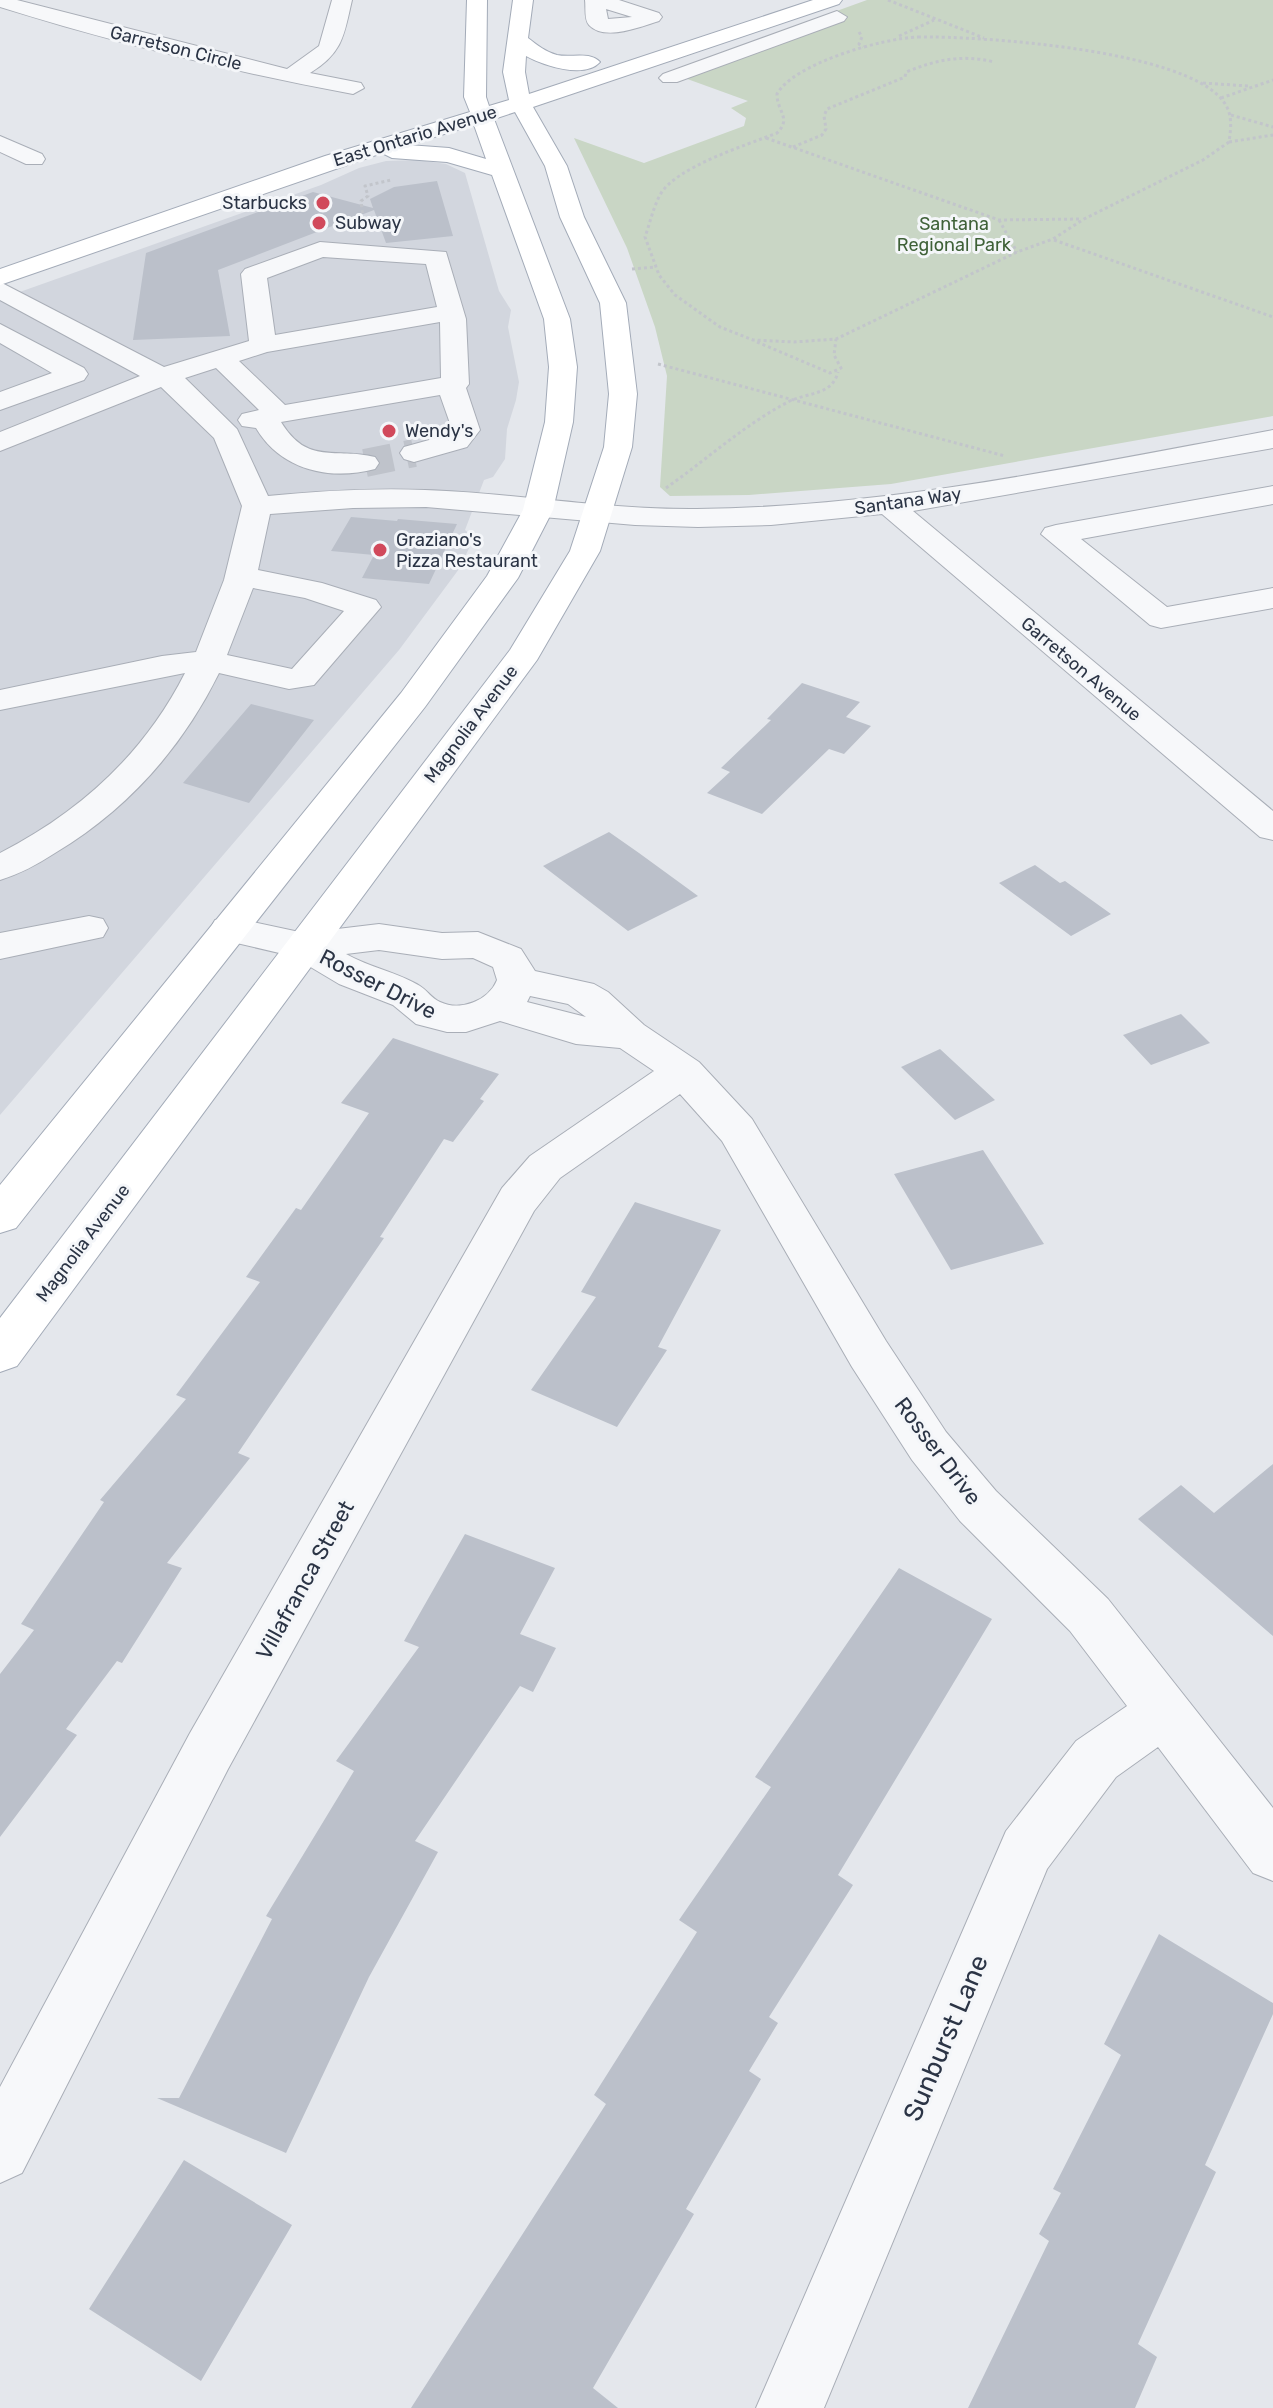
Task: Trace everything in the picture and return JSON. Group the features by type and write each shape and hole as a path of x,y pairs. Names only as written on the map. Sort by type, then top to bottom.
{"main road":[{"path":"0,1216 456,643 502,578 538,510 559,422 563,367 557,319 478,106 477,0"},
{"path":"519,95 514,72 523,0"},
{"name":"East Ontario Avenue","path":"519,95 590,62 776,0"},
{"name":"East Ontario Avenue","path":"318,143 478,106 744,31 835,9"},
{"path":"518,40 536,56 573,63 590,62"},
{"name":"Magnolia Avenue","path":"0,1353 525,653 585,551 618,447 623,394 613,303 572,217 556,166 519,95"},
{"name":"East Ontario Avenue","path":"0,277 365,151 478,106"},
{"path":"365,151 437,153 503,171"}],"street":[{"path":"290,76 326,55 331,47 342,0"},
{"name":"Garretson Circle","path":"0,1 55,18 290,76 353,88"},
{"path":"670,78 774,41 835,9"},
{"path":"744,31 774,41"},
{"path":"0,143 34,159 0,170"},
{"path":"220,427 455,384 451,312 437,257 320,249 254,274 263,345"},
{"path":"0,290 178,385 227,435 257,506 250,548 208,661 190,696 129,778 71,827 39,849 0,868"},
{"path":"0,442 163,376 263,345 451,312"},
{"path":"0,332 74,374 5,396"},
{"path":"221,358 272,416 274,436 291,455 315,462 365,463"},
{"path":"414,453 457,441 466,430 451,385"},
{"name":"Santana Way","path":"257,506 353,497 451,500 538,510 698,518 891,507 1273,439"},
{"path":"1273,495 1056,534 1161,618 1273,598"},
{"name":"Garretson Avenue","path":"891,507 1273,829"},
{"path":"0,700 162,666 208,661 289,679 302,678 365,607 311,590 240,576"},
{"path":"0,946 89,928"},
{"name":"Rosser Drive","path":"229,929 304,946 353,975 407,996 430,1014 466,1018 508,994 515,968 507,958 478,945 442,946 379,937 304,946"},
{"name":"Rosser Drive","path":"508,994 576,1030 630,1035 684,1072 737,1130 869,1354 929,1446 978,1506 1089,1615 1273,1853"},
{"name":"Villafranca Street","path":"0,2151 209,1751 518,1200 545,1167 639,1099 684,1072"},
{"name":"Sunburst Lane","path":"790,2408 1026,1850 1096,1759 1163,1711"}],"path":[{"path":"888,0 984,38"},
{"path":"838,372 816,369 720,327 697,313 675,295 655,267 645,237 661,193 687,171 765,138 785,125 786,118 777,102 777,92 783,84 863,47 894,38 934,20"},
{"path":"894,38 984,38 1111,56 1203,83 1253,86"},
{"path":"792,148 822,135 826,129 824,116 827,109 905,77 906,72 943,57 976,57 994,62"},
{"path":"1221,98 1273,80"},
{"path":"1203,83 1221,98 1231,115 1229,142"},
{"path":"1231,115 1273,127"},
{"path":"753,340 794,342 836,339 1017,252 1053,239 1084,219 1203,160 1229,142 1273,135"},
{"path":"765,138 999,220 1084,219"},
{"path":"365,227 361,201 368,196 365,186 395,180"},
{"path":"999,220 1017,252"},
{"path":"1053,239 1273,317"},
{"path":"627,269 655,267"},
{"path":"657,495 791,400 825,390 834,383 841,368 834,355 836,339"},
{"path":"658,364 1018,459"}],"shaded area":[{"path":"418,160 446,164 465,173 499,291 511,310 508,327 519,382 507,429 505,459 493,477 484,480 465,530 474,538 459,569 399,650 0,1115 0,299 321,185 359,168 386,161"}],"green space":[{"name":"Santana Regional Park","path":"867,0 1273,0 1273,416 891,484 749,495 670,496 660,487 667,376 655,327 627,248 574,138 644,163 744,126 746,118 731,108 748,101 668,72"}],"building":[{"path":"437,181 453,236 386,243 374,210 218,270 230,336 133,340 146,253 313,192 373,208 370,199 394,187"},
{"name":"Graziano's Pizza Restaurant","path":"351,517 457,524 429,584 362,578 374,555 331,551"},
{"path":"802,683 860,702 846,717 871,726 844,754 829,749 762,814 707,793 730,772 721,768 771,720 767,719"},
{"path":"251,704 314,720 249,803 183,783"},
{"path":"609,832 698,896 628,931 543,866"},
{"path":"1035,865 1060,883 1065,881 1111,914 1071,936 999,883"},
{"path":"1181,1014 1210,1043 1151,1065 1123,1035"},
{"path":"393,1038 499,1074 480,1099 484,1101 453,1142 444,1139 380,1237 384,1238 238,1453 250,1458 167,1563 182,1568 122,1663 117,1661 66,1729 77,1735 0,1837 0,1674 34,1630 21,1624 104,1502 100,1500 186,1399 176,1395 260,1282 246,1277 296,1208 301,1210 369,1113 341,1103"},
{"path":"940,1049 995,1100 955,1120 901,1067"},
{"path":"983,1150 1044,1244 951,1270 894,1174"},
{"path":"635,1202 721,1230 658,1347 667,1350 617,1427 531,1390 596,1297 581,1292"},
{"path":"1273,1464 1273,1636 1138,1519 1181,1485 1214,1513"},
{"path":"465,1534 555,1568 520,1634 556,1648 533,1692 520,1686 415,1841 438,1852 369,1977 286,2153 157,2098 179,2098 272,1919 266,1916 354,1771 336,1761 419,1647 404,1641"},
{"path":"899,1568 992,1619 838,1875 853,1885 769,2017 778,2023 749,2071 761,2079 686,2209 694,2214 593,2388 618,2408 411,2408 606,2104 594,2095 697,1932 679,1920 771,1787 755,1777"},
{"path":"1159,1934 1273,2003 1273,2014 1205,2165 1216,2172 1138,2344 1157,2357 1135,2408 968,2408 1049,2241 1039,2234 1061,2193 1053,2189 1121,2055 1104,2044"},
{"path":"184,2160 292,2225 201,2381 89,2309"}],"tunnel":[{"path":"365,463 414,453"}],"place":[{"name":"Starbucks","path":"323,203"},
{"name":"Subway","path":"319,223"},
{"name":"Wendy's","path":"389,431"},
{"name":"Graziano's Pizza Restaurant","path":"380,550"}]}
